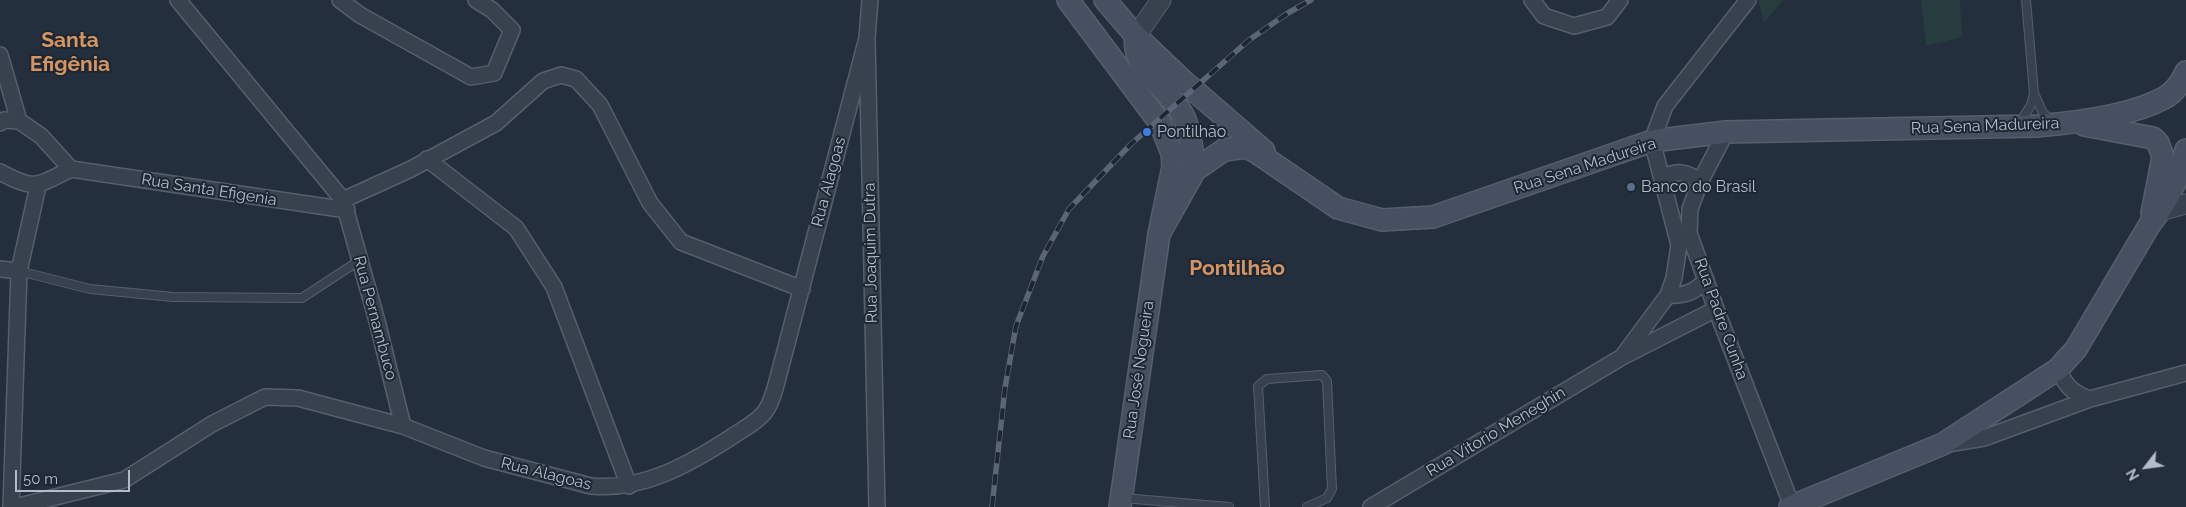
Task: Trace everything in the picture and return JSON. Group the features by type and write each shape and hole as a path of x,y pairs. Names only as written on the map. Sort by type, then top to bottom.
{"main road":[{"name":"Rua José Nogueira","path":"1068,0 1160,123 1168,141 1172,167 1159,234 1120,503"},
{"path":"1104,0 1136,36 1181,79 1250,137 1290,175"},
{"path":"1136,36 1134,47 1138,58 1144,68 1168,94 1184,118 1195,170"},
{"path":"2076,123 2136,108 2164,98 2181,83 2186,72"},
{"path":"2076,123 2152,138 2162,150 2163,157 2155,217"},
{"name":"Rua Sena Madureira","path":"1290,175 1338,208 1382,220 1410,220 1434,217 1652,141 1726,132 2017,127 2076,123"},
{"path":"1159,234 1195,170 1224,150 1246,147 1290,175"},
{"path":"1792,507 1943,444 2058,369 2076,349 2173,187 2185,156"}],"street":[{"path":"178,0 345,205 496,122 543,81 561,75 576,79 600,105 650,203 682,242 802,289"},
{"path":"340,0 360,15 471,77 494,73 512,30 492,10 476,0"},
{"name":"Rua Joaquim Dutra","path":"870,0 867,38 877,507"},
{"path":"1136,36 1161,0"},
{"path":"1532,0 1544,16 1574,26 1607,17 1620,0"},
{"path":"1700,182 1692,175 1682,172 1671,173 1662,178 1652,141 1665,106 1748,0"},
{"name":"Rua Alagoas","path":"16,507 124,480 212,424 265,397 298,398 403,426 484,458 591,486 607,488 629,486 680,468 696,460 755,421 768,406 802,289 867,38"},
{"path":"0,55 18,121"},
{"path":"0,123 4,120 18,121 41,136 71,169 38,186 19,182 0,172"},
{"name":"Rua Padre Cunha","path":"1726,132 1700,182 1690,209 1689,233 1792,507"},
{"path":"427,159 516,228 554,287 629,486"},
{"name":"Rua Santa Efigenia","path":"71,169 345,205"},
{"name":"Rua Vitorio Meneghin","path":"1622,357 1668,294 1674,278 1679,245 1662,178"},
{"path":"11,507 20,271 38,186"},
{"path":"2155,217 2186,204"},
{"name":"Rua Pernambuco","path":"345,205 403,426"},
{"path":"0,269 20,271"},
{"path":"1668,294 1679,296 1690,294 1706,280"},
{"name":"Rua Vitorio Meneghin","path":"1371,507 1622,357 1716,309"},
{"path":"2058,369 2070,390 2090,399"},
{"path":"1943,444 1984,438 2090,399 2186,373"}],"lane":[{"path":"2026,0 2034,93 2042,111 2054,125"},
{"path":"2017,127 2028,110 2034,93"},
{"path":"2162,150 2174,158 2185,156"},
{"path":"20,271 90,289 174,297 302,298 360,260"},
{"path":"1265,507 1258,386 1267,379 1322,375 1327,381 1332,489 1331,495 1327,498 1307,507"},
{"path":"1120,503 1229,507"}],"green space":[{"path":"1758,0 1783,0 1764,23"},
{"path":"1921,0 1960,0 1962,37 1926,46"}],"railway":[{"path":"992,507 1005,388 1016,326 1043,256 1069,209 1131,144 1249,40 1288,13 1311,0"}],"place":[{"name":"Pontilhão","path":"1147,132"},
{"name":"Banco do Brasil","path":"1631,187"}],"district":[{"name":"Santa Efigênia","path":"70,53"},
{"name":"Pontilhão","path":"1237,269"}]}
